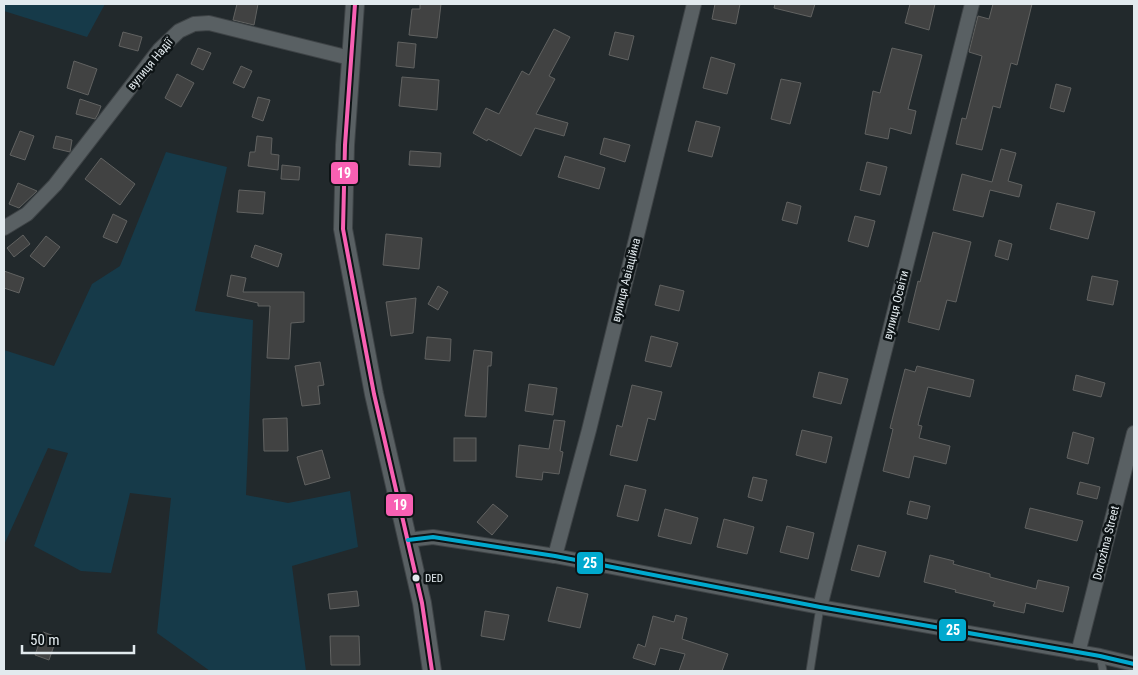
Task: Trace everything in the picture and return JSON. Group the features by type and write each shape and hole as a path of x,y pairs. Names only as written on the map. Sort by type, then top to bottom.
{"street":[{"path":"355,4 345,145 343,229 374,394 422,603 432,671"},
{"name":"вулиця Авіаційна","path":"555,556 590,430 694,4"},
{"name":"вулиця Освіти","path":"820,607 972,4"},
{"name":"вулиця Надії","path":"4,228 27,214 55,185 160,49 179,31 194,24 209,23 350,58"},
{"name":"Dorozhna Street","path":"1078,653 1134,433"},
{"path":"408,540 434,537 555,556 820,607 1100,656 1134,664"}],"lane":[{"path":"810,671 820,607"},
{"path":"1100,656 1103,671"}],"shaded area":[{"path":"4,4 105,4 87,37 4,11"},
{"path":"166,152 227,167 195,311 253,320 246,495 288,503 350,491 358,547 292,566 306,671 210,671 157,633 171,498 130,493 111,573 81,571 34,546 68,453 48,448 4,545 4,350 54,366 92,284 120,266"}],"building":[{"path":"237,4 258,4 254,25 233,20"},
{"path":"420,4 441,4 437,38 409,35 412,9 420,9"},
{"path":"715,4 740,4 736,24 712,19"},
{"path":"775,4 815,4 811,17 774,8"},
{"path":"910,4 935,4 929,30 905,23"},
{"path":"993,4 1032,4 1017,65 1011,63 1000,108 993,106 982,150 956,144 962,118 966,119 982,56 969,52 978,16 989,19"},
{"path":"554,29 570,37 549,76 555,79 536,114 568,123 564,136 535,128 521,156 473,133 486,108 499,114 522,71 529,75"},
{"path":"123,32 142,37 138,51 119,46"},
{"path":"615,32 634,36 628,60 609,55"},
{"path":"398,42 416,44 414,68 396,66"},
{"path":"198,48 211,53 203,70 191,64"},
{"path":"892,48 922,55 908,109 916,111 911,134 890,128 888,139 865,134 873,91 880,93"},
{"path":"711,57 735,64 727,94 703,88"},
{"path":"74,61 97,69 88,95 67,88"},
{"path":"241,66 252,71 244,88 233,83"},
{"path":"177,74 194,83 181,107 165,98"},
{"path":"402,77 439,80 437,110 399,106"},
{"path":"781,79 801,83 790,124 771,119"},
{"path":"1056,84 1071,88 1064,112 1050,108"},
{"path":"258,97 270,100 263,121 252,117"},
{"path":"80,99 101,106 95,119 76,114"},
{"path":"696,121 720,127 712,157 688,151"},
{"path":"20,131 34,136 25,160 10,155"},
{"path":"56,136 72,140 70,152 53,148"},
{"path":"257,136 272,138 271,154 279,155 278,170 248,166 250,152 255,152"},
{"path":"604,138 630,145 625,162 600,154"},
{"path":"1001,149 1016,153 1008,181 1022,185 1019,197 990,190 983,217 953,210 962,174 992,182"},
{"path":"410,151 441,153 440,167 409,165"},
{"path":"565,156 605,168 599,189 558,177"},
{"path":"101,158 135,184 120,205 85,179"},
{"path":"867,162 887,167 880,195 860,190"},
{"path":"282,165 300,167 299,180 281,179"},
{"path":"18,183 37,191 19,208 9,204"},
{"path":"239,190 265,192 263,214 237,212"},
{"path":"787,202 801,206 797,224 782,220"},
{"path":"1057,203 1095,212 1088,239 1050,229"},
{"path":"113,214 127,221 117,243 103,237"},
{"path":"855,216 875,221 868,247 848,241"},
{"path":"933,232 971,242 956,302 947,300 939,330 908,322"},
{"path":"386,234 422,238 419,269 383,265"},
{"path":"23,235 30,244 14,257 7,248"},
{"path":"46,236 60,247 44,267 30,256"},
{"path":"999,240 1012,244 1008,260 995,256"},
{"path":"255,245 282,254 278,267 251,257"},
{"path":"4,271 24,278 19,293 4,288"},
{"path":"231,275 246,278 243,292 304,292 304,322 291,323 289,359 267,358 270,306 258,306 258,303 227,296"},
{"path":"1092,276 1118,281 1113,305 1087,300"},
{"path":"660,285 684,291 679,311 655,305"},
{"path":"438,286 448,292 438,310 428,304"},
{"path":"416,298 413,333 391,336 386,302"},
{"path":"651,336 678,343 671,367 645,361"},
{"path":"427,337 451,339 450,361 425,359"},
{"path":"474,350 492,352 491,366 488,366 486,417 465,416"},
{"path":"320,362 324,385 318,386 320,404 302,406 295,366"},
{"path":"917,366 974,380 970,397 928,387 918,425 922,426 919,438 950,446 946,464 914,456 909,478 883,471 893,429 890,428 905,369 915,372"},
{"path":"819,372 848,379 841,404 813,397"},
{"path":"1076,375 1105,383 1101,397 1073,390"},
{"path":"529,384 557,388 553,415 525,411"},
{"path":"632,385 662,392 655,420 648,418 637,461 610,455 617,425 622,427"},
{"path":"287,418 288,451 264,451 263,419"},
{"path":"554,420 565,421 560,451 563,452 559,474 543,472 542,480 516,477 519,445 549,449"},
{"path":"802,430 832,437 826,463 796,455"},
{"path":"1073,432 1094,438 1088,464 1067,458"},
{"path":"454,438 476,438 476,461 454,461"},
{"path":"322,450 330,478 305,485 297,457"},
{"path":"753,477 767,480 762,501 748,497"},
{"path":"1080,482 1100,487 1097,499 1077,494"},
{"path":"625,485 646,490 638,521 617,516"},
{"path":"910,501 930,506 927,519 907,514"},
{"path":"493,504 508,516 492,535 477,522"},
{"path":"1030,508 1083,521 1077,541 1025,528"},
{"path":"665,509 698,518 691,544 658,536"},
{"path":"724,519 754,527 747,554 717,547"},
{"path":"787,526 814,533 808,559 780,552"},
{"path":"858,545 886,552 879,577 851,570"},
{"path":"930,555 954,561 953,564 990,574 990,577 1036,589 1038,580 1069,587 1063,612 1026,603 1024,613 993,606 995,602 924,582"},
{"path":"557,587 588,594 580,628 548,621"},
{"path":"357,591 359,606 330,609 328,594"},
{"path":"485,611 509,615 504,640 481,636"},
{"path":"676,615 687,618 682,639 728,654 722,671 679,671 685,654 660,648 655,665 633,658 638,644 645,647 653,616 674,622"},
{"path":"43,632 57,637 49,660 35,655"},
{"path":"330,636 359,636 360,665 331,665"}],"transit line":[{"name":"19","path":"355,4 345,145 343,229 374,394 422,603 432,671"},
{"name":"25","path":"408,540 433,537 555,556 820,607 1100,656 1134,664"}],"place":[{"name":"DED","path":"416,578"}]}
